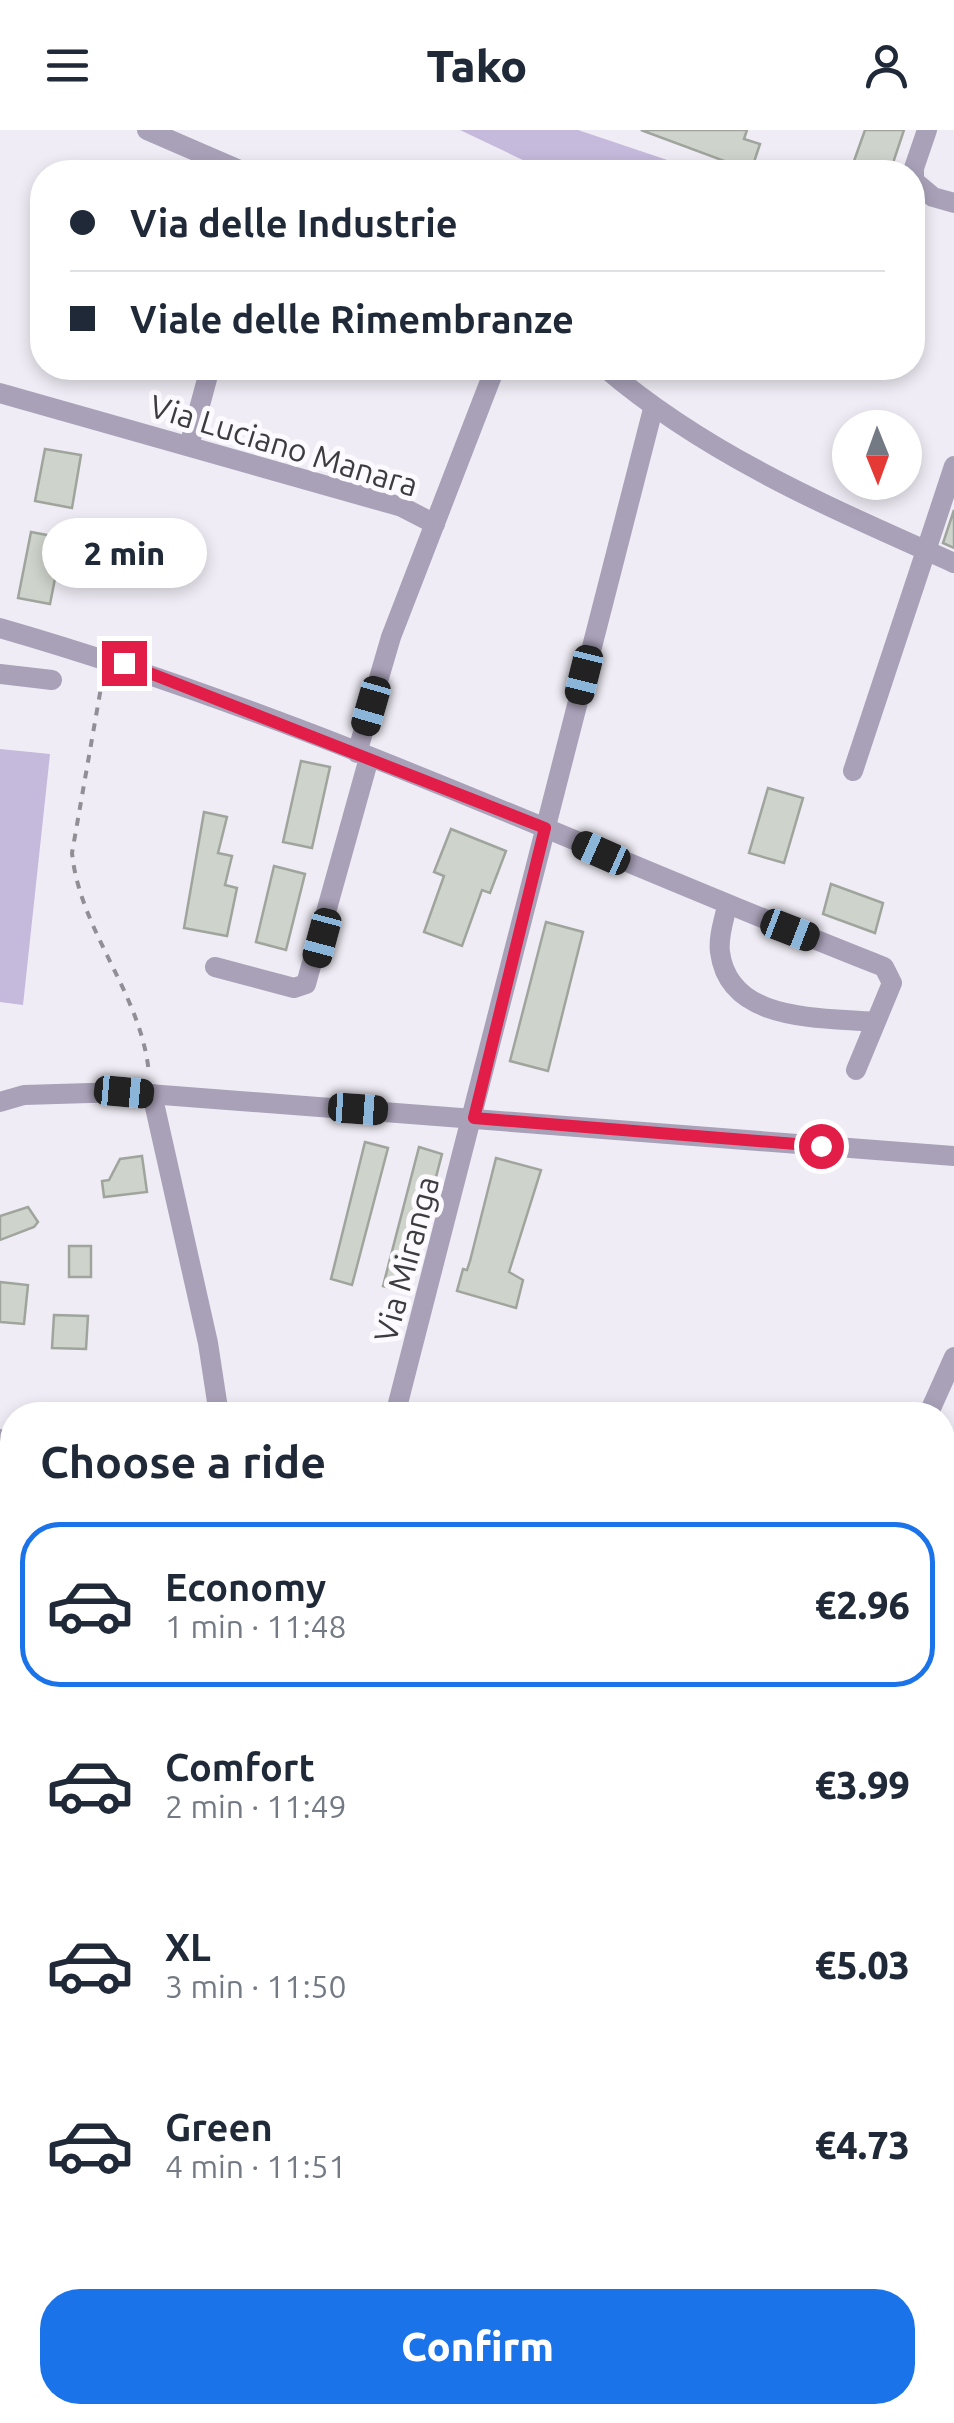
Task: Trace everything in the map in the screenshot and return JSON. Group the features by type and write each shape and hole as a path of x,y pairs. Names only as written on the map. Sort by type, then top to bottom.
{"street":[{"path":"147,130 216,160"},
{"path":"917,160 927,130"},
{"path":"925,191 954,203"},
{"path":"189,446 207,380"},
{"path":"215,967 294,988 310,979 391,636 490,380"},
{"path":"619,380 653,409 747,466 954,563"},
{"name":"Via Luciano Manara","path":"0,393 402,507 435,524"},
{"name":"Via Miranga","path":"398,1402 653,409"},
{"path":"853,771 923,549 954,466"},
{"path":"0,628 106,658 363,756 884,967 892,983 856,1070"},
{"path":"0,674 52,680"},
{"path":"727,906 719,948 727,979 747,998 777,1013 874,1022"},
{"path":"157,1094 217,1402"},
{"path":"0,1102 24,1095 157,1094 954,1156"},
{"path":"934,1402 954,1358"}],"path":[{"path":"106,658 72,853 75,881 130,1001 147,1050 149,1079 164,1079 157,1094"}],"shaded area":[{"path":"460,130 578,130 667,160 523,160"},
{"path":"0,749 50,754 23,1005 0,1002"}],"building":[{"path":"641,130 747,130 744,139 760,144 755,160 721,160"},
{"path":"865,130 904,130 894,160 854,160"},
{"path":"45,449 81,455 72,508 35,501"},
{"path":"954,510 954,548 943,543"},
{"path":"31,532 63,538 50,604 18,598"},
{"path":"301,761 330,767 312,848 283,842"},
{"path":"768,788 803,798 784,863 749,853"},
{"path":"204,812 227,817 218,853 232,856 225,885 237,888 227,936 184,928"},
{"path":"451,829 506,851 490,893 482,890 462,946 424,932 444,876 434,872"},
{"path":"274,866 305,874 286,950 256,942"},
{"path":"831,884 883,903 875,933 823,914"},
{"path":"546,922 583,932 548,1071 510,1061"},
{"path":"365,1142 388,1148 352,1285 331,1279"},
{"path":"419,1147 442,1154 406,1292 383,1286"},
{"path":"142,1156 147,1192 104,1197 102,1181 109,1180 120,1159"},
{"path":"496,1158 541,1170 509,1272 523,1280 516,1308 457,1291 463,1269 467,1270 470,1261"},
{"path":"28,1207 38,1222 34,1227 0,1240 0,1216"},
{"path":"69,1246 91,1246 91,1277 69,1277"},
{"path":"0,1282 28,1285 24,1324 0,1322"},
{"path":"54,1315 88,1316 86,1349 52,1348"}],"route":[{"path":"124,663 545,828 474,1118 821,1146"}]}
